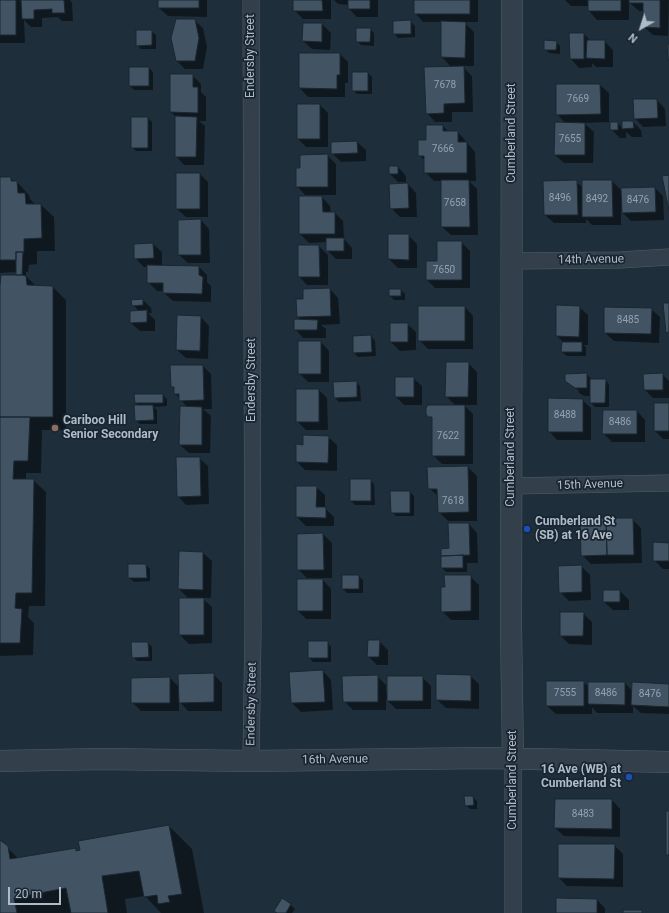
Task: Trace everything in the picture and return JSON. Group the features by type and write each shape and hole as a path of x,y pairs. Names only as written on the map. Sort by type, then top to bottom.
{"street":[{"name":"Endersby Street","path":"251,0 251,761"},
{"name":"Cumberland Street","path":"512,0 511,627 513,913"},
{"name":"14th Avenue","path":"512,261 612,260 669,257"},
{"name":"15th Avenue","path":"511,486 669,483"},
{"name":"16th Avenue","path":"0,761 512,759 669,762"}],"building":[{"path":"0,0 16,0 16,35 0,35"},
{"path":"21,0 64,0 65,13 52,13 52,9 34,10 34,19 22,19"},
{"path":"158,0 199,0 199,8 158,8"},
{"path":"293,0 322,0 323,11 293,11"},
{"path":"348,0 370,0 370,9 348,9"},
{"path":"414,0 470,0 470,14 414,14"},
{"path":"588,0 621,0 621,11 588,11"},
{"path":"629,0 660,0 660,28 643,27 643,3 629,3"},
{"path":"176,19 195,19 199,38 195,61 176,61 171,38"},
{"path":"411,20 411,34 393,34 393,21"},
{"path":"441,21 466,22 465,58 441,57"},
{"path":"303,23 322,23 322,42 302,41"},
{"path":"356,28 371,28 370,42 356,42"},
{"path":"136,30 152,30 152,45 136,46"},
{"path":"569,33 584,33 584,59 570,59"},
{"path":"544,40 557,41 556,50 544,50"},
{"path":"587,40 605,40 605,59 586,58"},
{"path":"667,44 669,44 669,60 668,60"},
{"path":"299,53 340,53 340,75 337,75 337,89 299,88"},
{"path":"464,66 465,103 444,104 444,113 426,114 424,67"},
{"path":"129,67 149,67 149,86 129,86"},
{"path":"352,72 368,72 368,91 352,91"},
{"path":"170,74 193,74 193,87 198,87 198,113 170,112"},
{"path":"556,84 600,84 601,114 556,115"},
{"path":"633,99 657,99 658,118 634,119"},
{"path":"297,104 320,104 320,139 297,139"},
{"path":"175,116 197,117 196,157 175,157"},
{"path":"131,117 148,117 148,148 131,148"},
{"path":"622,121 633,121 634,128 622,129"},
{"path":"555,122 585,123 585,155 554,155"},
{"path":"610,122 618,122 618,130 610,130"},
{"path":"426,125 443,125 443,131 458,131 458,142 467,142 467,173 424,173 424,156 418,156 418,140 426,140"},
{"path":"357,141 358,153 331,154 331,142"},
{"path":"328,154 328,187 296,187 296,168 300,168 300,155"},
{"path":"389,166 398,166 398,174 389,174"},
{"path":"176,173 200,173 200,209 176,209"},
{"path":"669,175 669,211 662,176"},
{"path":"0,177 11,177 11,181 17,181 18,193 25,193 26,204 41,204 42,238 24,239 24,252 16,252 16,260 0,260"},
{"path":"441,180 469,180 470,227 441,227"},
{"path":"577,180 578,215 544,215 543,181"},
{"path":"582,180 612,180 613,217 582,217"},
{"path":"408,183 409,208 390,209 389,184"},
{"path":"655,187 656,212 622,213 621,188"},
{"path":"299,196 322,196 323,212 335,212 335,234 299,234"},
{"path":"201,219 201,255 178,255 178,220"},
{"path":"388,234 409,234 409,260 388,259"},
{"path":"326,238 344,238 344,251 326,251"},
{"path":"437,241 462,241 462,280 426,280 426,261 437,261"},
{"path":"153,243 154,258 134,259 134,244"},
{"path":"298,245 319,245 320,277 298,277"},
{"path":"16,252 23,252 22,275 16,275"},
{"path":"147,265 199,266 199,275 203,277 202,294 163,293 163,283 147,283"},
{"path":"1,275 26,276 27,285 53,286 53,417 0,417"},
{"path":"330,288 331,316 297,317 296,299 303,299 303,289"},
{"path":"389,289 401,289 401,296 389,296"},
{"path":"143,299 143,305 132,306 131,300"},
{"path":"663,303 669,303 669,332 666,333"},
{"path":"556,305 580,306 579,337 556,336"},
{"path":"418,306 465,306 465,341 418,341"},
{"path":"604,307 652,308 651,334 604,333"},
{"path":"147,310 147,322 130,323 130,311"},
{"path":"177,315 201,316 200,351 176,350"},
{"path":"294,319 318,320 317,330 294,330"},
{"path":"390,323 408,323 408,342 390,342"},
{"path":"371,335 372,352 353,353 353,336"},
{"path":"298,341 321,341 321,374 298,374"},
{"path":"562,342 582,342 582,352 561,352"},
{"path":"446,362 469,362 468,397 445,397"},
{"path":"170,365 203,365 204,400 179,401 179,394 174,394 174,387 171,387"},
{"path":"587,373 587,388 575,388 565,381 565,374"},
{"path":"663,373 663,390 644,390 643,374"},
{"path":"395,377 414,377 414,397 395,397"},
{"path":"590,379 606,379 605,403 590,403"},
{"path":"357,381 357,397 334,398 333,382"},
{"path":"296,389 319,389 319,422 296,422"},
{"path":"134,394 163,394 163,403 135,403"},
{"path":"548,398 583,399 583,432 548,432"},
{"path":"654,403 669,403 669,431 654,431"},
{"path":"134,405 153,405 154,420 135,421"},
{"path":"428,405 465,405 465,456 432,456 432,417 428,417 426,414 426,408"},
{"path":"180,406 202,407 202,445 179,445"},
{"path":"603,410 637,410 637,434 602,434"},
{"path":"0,417 30,417 28,461 14,461 13,479 34,479 32,593 16,593 15,608 22,609 20,643 0,643"},
{"path":"303,435 329,436 328,463 296,462 296,444 303,445"},
{"path":"176,457 200,457 201,496 177,497"},
{"path":"468,466 469,512 438,513 437,489 428,489 427,467"},
{"path":"350,479 371,479 371,501 350,501"},
{"path":"296,486 317,486 316,507 326,507 326,518 296,517"},
{"path":"390,491 410,491 410,513 391,513"},
{"path":"606,518 607,555 581,556 580,519"},
{"path":"606,518 633,518 634,555 607,555"},
{"path":"448,523 469,523 470,555 441,556 441,549 449,548"},
{"path":"323,533 324,570 297,570 297,534"},
{"path":"653,542 669,543 669,561 653,561"},
{"path":"179,551 203,552 203,590 178,589"},
{"path":"463,555 463,568 441,568 441,556"},
{"path":"128,564 146,564 147,578 128,578"},
{"path":"582,565 582,592 559,593 558,566"},
{"path":"342,575 359,575 359,589 342,589"},
{"path":"444,575 471,575 471,611 441,612 441,587 445,587"},
{"path":"297,579 323,579 323,611 297,611"},
{"path":"603,590 620,590 620,602 603,602"},
{"path":"179,598 204,598 204,635 179,635"},
{"path":"560,612 584,612 583,636 560,636"},
{"path":"368,640 380,640 379,657 367,657"},
{"path":"308,641 328,641 328,658 308,658"},
{"path":"131,642 148,642 149,657 132,658"},
{"path":"323,670 325,702 291,703 289,672"},
{"path":"214,673 214,702 179,703 178,674"},
{"path":"436,674 471,675 471,701 436,700"},
{"path":"378,675 378,702 343,702 342,676"},
{"path":"387,676 423,676 423,701 387,701"},
{"path":"170,677 170,703 131,703 131,678"},
{"path":"546,681 584,681 584,706 546,706"},
{"path":"588,682 625,682 625,705 588,704"},
{"path":"632,682 669,684 669,707 631,705"},
{"path":"464,796 473,796 474,805 465,806"},
{"path":"555,799 612,799 612,829 554,828"},
{"path":"666,811 669,811 669,855 666,855"},
{"path":"169,825 182,894 168,896 170,902 158,904 157,895 144,897 139,871 102,876 108,913 71,913 66,888 14,898 17,913 0,913 0,840 8,846 10,859 76,848 76,851 80,850 78,841"},
{"path":"558,844 615,844 614,879 558,878"},
{"path":"282,898 291,904 286,913 277,913 274,911"},
{"path":"556,898 597,899 597,913 556,913"},
{"path":"623,910 642,910 642,913 623,913"}],"place":[{"name":"Cariboo Hill Senior Secondary","path":"55,428"},
{"name":"Cumberland St (SB) at 16 Ave","path":"527,529"},
{"name":"16 Ave (WB) at Cumberland St","path":"629,777"}]}
